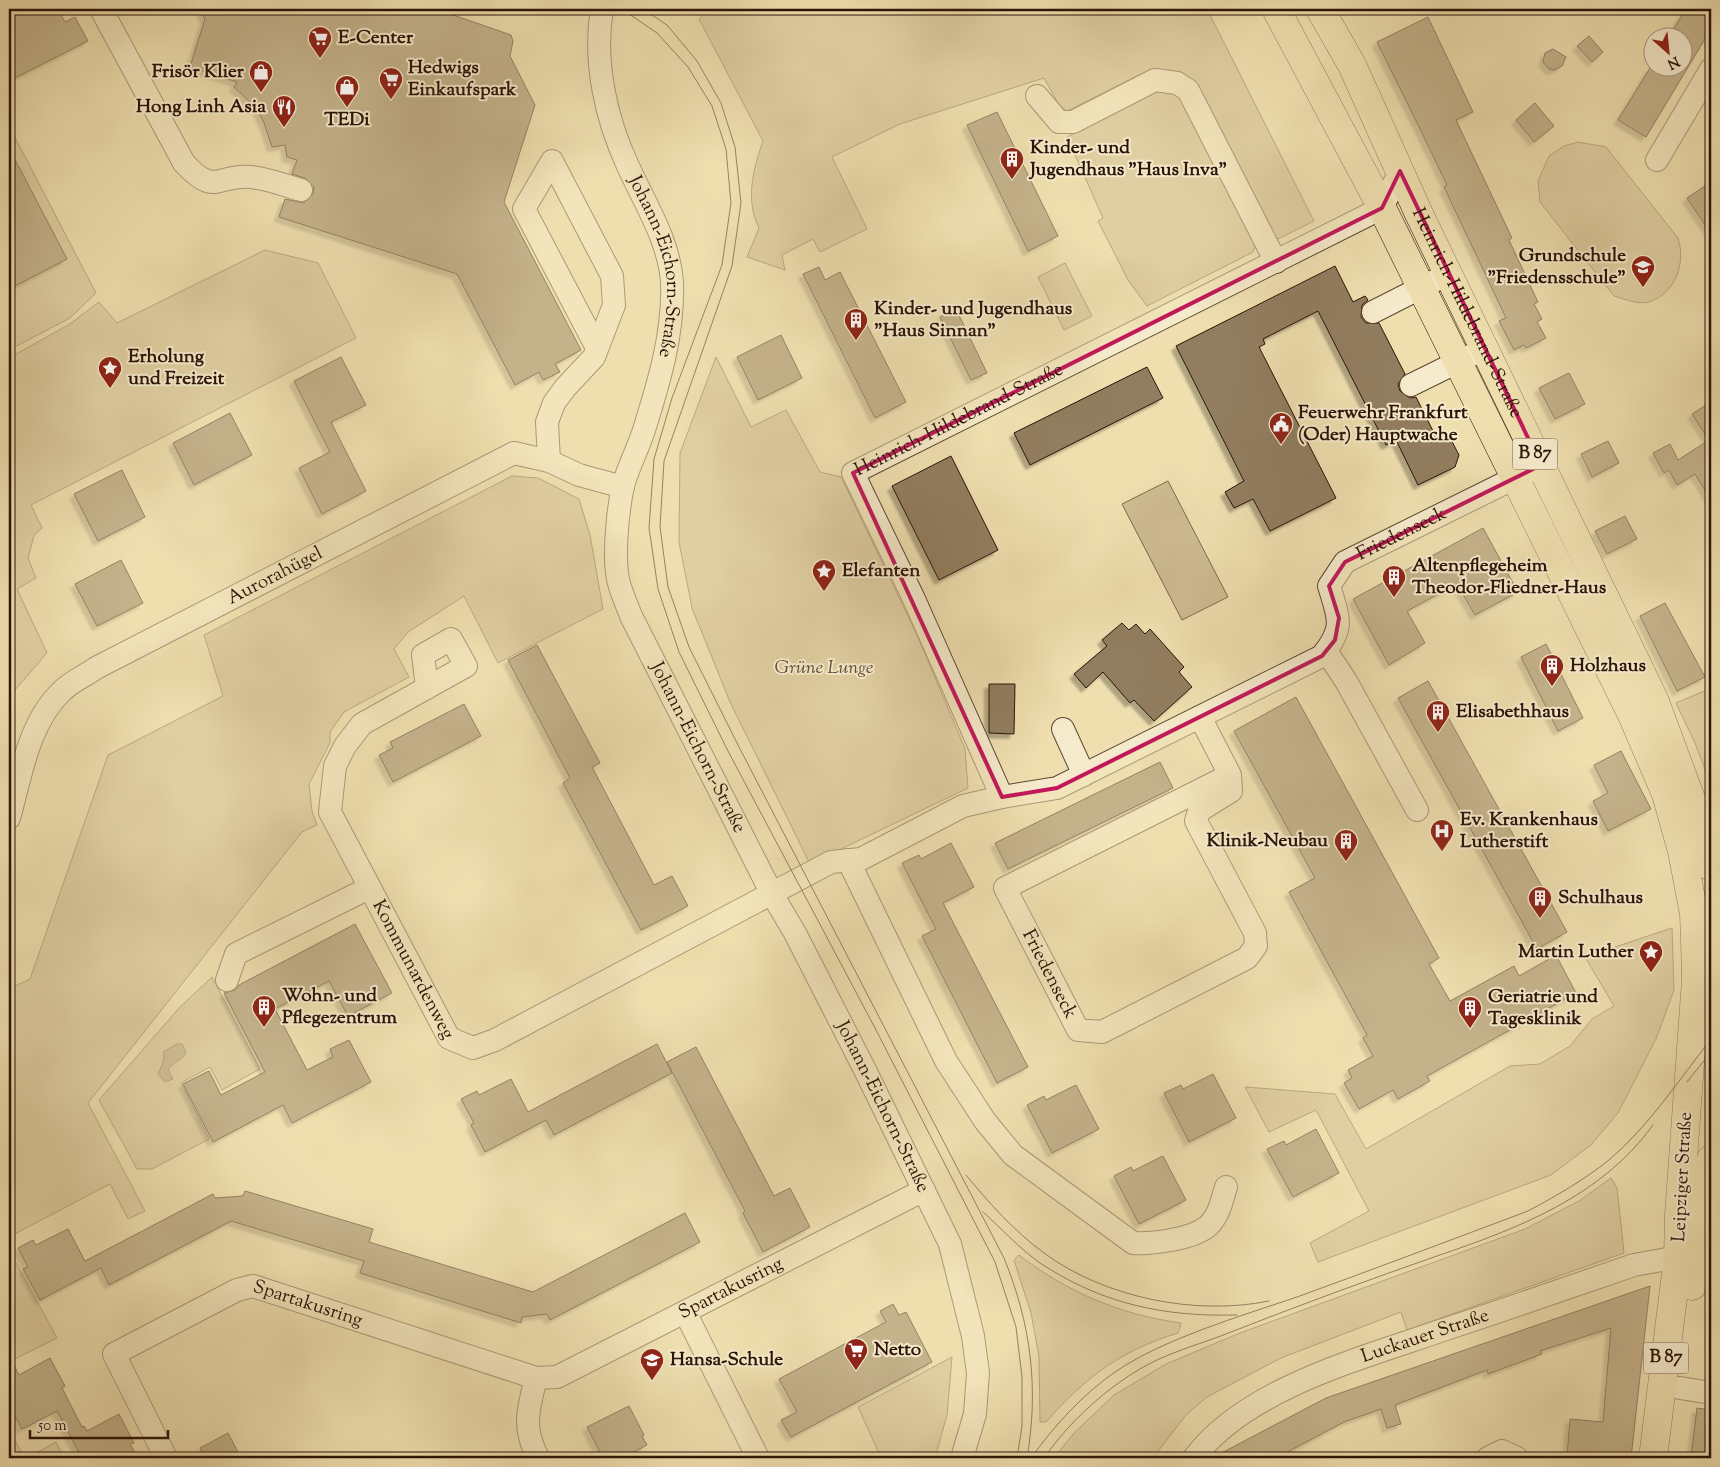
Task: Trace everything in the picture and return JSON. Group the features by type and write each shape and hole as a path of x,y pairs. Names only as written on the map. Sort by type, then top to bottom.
{"main road":[{"name":"Heinrich-Hildebrand-Straße","path":"1276,9 1382,208 1632,715 1666,794 1682,851 1703,910"},
{"name":"Heinrich-Hildebrand-Straße","path":"1320,9 1352,65 1448,274 1654,699 1707,842 1711,866"},
{"name":"Leipziger Straße","path":"1654,1458 1678,1257 1679,1215 1703,910"},
{"name":"Leipziger Straße","path":"1671,1458 1691,1292 1708,1211 1711,1159"}],"street":[{"path":"101,9 184,163 194,174 210,182 249,177 270,180 301,190"},
{"name":"Johann-Eichorn-Straße","path":"602,9 599,26 603,87 611,126 665,246 672,281 672,311 668,346 644,430 623,487 616,553 617,575 631,616 772,894 800,942 950,1244 965,1298 978,1373 975,1414 962,1458"},
{"path":"1657,160 1711,69"},
{"path":"1037,96 1059,122 1073,122 1155,80 1177,83 1188,90 1276,262"},
{"path":"549,460 547,422 554,403 565,388 594,357 614,305 612,276 552,161 524,209 597,348"},
{"name":"Heinrich-Hildebrand-Straße","path":"1002,796 914,600 853,473 1382,208 1400,171"},
{"path":"1373,312 1448,274"},
{"path":"1410,385 1484,349"},
{"name":"Aurorahügel","path":"9,818 30,741 48,706 62,690 96,668 514,453 549,460 579,475 623,487"},
{"name":"Friedenseck","path":"1326,651 1335,640 1338,618 1329,586 1346,562 1541,465"},
{"path":"772,894 831,862 861,859 964,806 1002,796 1057,788 1322,656 1326,651 1346,681 1417,810"},
{"name":"Kommunardenweg","path":"427,688 362,724 345,746 335,766 330,812 450,1038 473,1048 494,1040 772,894"},
{"path":"1200,717 1230,775"},
{"path":"1063,729 1084,775"},
{"name":"Friedenseck","path":"1230,775 1231,791 1198,811 1196,821 1255,933 1256,946 1247,958 1102,1032 1078,1030 1005,888 1230,775"},
{"path":"848,860 946,1061 985,1120 1012,1155 1133,1243 1154,1244 1180,1238 1208,1226 1219,1210 1226,1187"},
{"path":"227,980 236,954 369,888"},
{"name":"Spartakusring","path":"166,1458 114,1354 237,1290 253,1286 536,1378 557,1377 924,1190"},
{"name":"Luckauer Straße","path":"1194,1458 1208,1440 1239,1414 1324,1371 1634,1265 1678,1257"},
{"path":"685,1312 758,1458"},
{"path":"536,1378 526,1414 532,1446 538,1458"},
{"path":"1680,1388 1711,1393"},
{"path":"1488,1458 1502,1451 1517,1458"}],"highlighted area":[{"path":"1400,171 1541,465 1345,562 1329,586 1339,618 1335,640 1322,656 1057,788 1002,797 853,473 1382,208"}],"green space":[{"path":"709,9 1207,9 1314,221 1278,239 1270,232 1180,75 1139,75 1067,111 1059,105 1044,78 900,124 832,157 867,229 820,252 813,239 782,255 785,270 747,257 759,228 752,207 751,196 756,163 763,141 699,19"},
{"path":"1170,89 1185,98 1256,245 1253,252 1147,306 1128,280 1098,221 1103,218 1067,137 1156,91"},
{"path":"9,126 96,293 70,318 9,350"},
{"path":"1578,142 1606,147 1678,238 1681,257 1677,276 1666,292 1658,298 1640,303 1614,296 1540,202 1538,181 1549,156 1564,146"},
{"path":"265,250 318,263 356,338 31,505 42,528 34,535 28,558 36,578 17,589 47,653 9,697 9,358 70,324 99,302 117,323"},
{"path":"1065,263 1092,316 1064,330 1038,277"},
{"name":"Grüne Lunge","path":"716,357 751,427 786,410 820,472 841,477 917,635 965,749 968,788 810,864 730,702 692,608 679,542 680,453"},
{"path":"512,476 538,478 579,499 590,535 603,609 498,663 464,596 408,632 394,649 409,677 344,712 330,732 330,743 309,784 312,811 317,825 302,832 88,1103 145,1211 128,1219 110,1184 9,1237 9,989 30,979 108,755 223,696 204,635"},
{"path":"1168,481 1228,597 1182,620 1122,504"},
{"path":"1711,685 1711,785 1695,743 1676,703 1704,691"},
{"path":"1672,928 1674,990 1656,1039 1618,1113 1591,1145 1551,1175 1318,1262 1310,1243 1369,1211 1316,1110 1269,1132 1245,1087 1335,1094 1366,1149 1510,1066 1540,1064 1570,1046 1592,1019 1614,1006 1585,957"},
{"path":"212,977 260,1069 222,1090 210,1067 181,1083 209,1139 152,1169 137,1169 99,1100 179,1008"},
{"path":"1611,1178 1617,1188 1624,1253 1407,1330 1401,1312 1281,1358 1207,1397 1186,1415 1153,1458 1054,1458 1074,1433 1114,1395 1166,1364 1240,1333 1525,1229 1579,1201"},
{"path":"9,1250 57,1338 9,1362"},
{"path":"1019,1255 1056,1280 1096,1300 1137,1314 1181,1323 1178,1333 1139,1348 1105,1367 1075,1392 1046,1422 1040,1422 1039,1356 1031,1313 1014,1260"},
{"path":"952,1357 947,1415 935,1458 881,1458 858,1407"},
{"path":"9,1428 24,1458 9,1458"},
{"path":"56,1442 64,1458 27,1458"}],"shaded area":[{"path":"177,1044 182,1044 186,1053 170,1067 168,1070 173,1079 165,1082 158,1074 164,1060 163,1052"}],"building":[{"path":"9,9 58,9 65,22 75,17 88,41 9,81"},
{"path":"200,9 436,9 511,35 513,41 510,56 535,105 504,202 581,350 555,364 560,372 543,380 539,372 515,385 457,274 279,217 285,199 304,203 313,194 314,187 305,178 292,174 297,160 287,157 285,145 272,147 257,109 234,87 237,82 190,67 205,19"},
{"path":"1686,9 1711,9 1711,29 1692,61 1692,28 1674,28"},
{"path":"1428,17 1473,112 1456,120 1512,238 1509,240 1538,302 1534,304 1542,319 1537,322 1546,338 1526,348 1524,345 1514,350 1499,321 1506,318 1444,187 1447,185 1377,42"},
{"path":"1589,36 1603,52 1592,62 1577,46"},
{"path":"1553,49 1566,57 1562,66 1554,70 1549,69 1543,62 1545,53"},
{"path":"1644,78 1682,78 1646,137 1618,120"},
{"path":"1535,103 1554,126 1534,142 1516,120"},
{"name":"Kinder- und Jugendhaus \"Haus Inva\"","path":"997,112 1058,236 1028,251 967,125"},
{"path":"9,148 67,259 9,289"},
{"path":"1711,182 1711,234 1687,198"},
{"path":"1335,266 1353,302 1365,296 1368,300 1362,305 1361,317 1366,323 1379,323 1405,374 1398,384 1400,391 1410,398 1416,397 1436,437 1447,432 1459,455 1455,467 1418,485 1396,440 1386,445 1318,311 1263,339 1265,344 1259,347 1336,498 1270,531 1253,499 1234,508 1225,492 1244,481 1176,346"},
{"name":"Kinder- und Jugendhaus \"Haus Sinnan\"","path":"819,267 825,280 840,272 906,402 875,418 803,274"},
{"path":"956,309 987,373 971,380 940,317"},
{"path":"781,335 802,378 758,400 737,357"},
{"path":"341,357 366,405 331,422 366,491 322,514 299,468 330,452 294,381"},
{"path":"1147,367 1163,398 1030,465 1014,433"},
{"path":"1569,373 1585,404 1555,419 1539,388"},
{"path":"1711,402 1711,500 1695,474 1677,485 1669,470 1664,473 1653,453 1670,444 1678,460 1709,440 1692,414"},
{"path":"230,413 252,455 194,485 173,443"},
{"path":"1608,441 1619,463 1592,477 1581,454"},
{"path":"951,456 998,550 939,580 892,486"},
{"path":"122,470 145,517 98,541 74,494"},
{"path":"1625,516 1637,539 1607,554 1595,531"},
{"name":"Altenpflegeheim Theodor-Fliedner-Haus","path":"1483,528 1518,592 1475,615 1457,584 1407,611 1425,643 1389,665 1353,599"},
{"path":"121,560 143,603 97,626 75,584"},
{"path":"1665,603 1705,677 1677,691 1640,616"},
{"path":"1122,623 1129,630 1136,624 1145,634 1150,629 1184,667 1179,672 1192,687 1154,721 1134,700 1130,703 1103,672 1086,688 1074,674 1107,646 1102,640"},
{"name":"Holzhaus","path":"1546,644 1583,718 1558,731 1521,657"},
{"path":"537,645 600,763 592,767 654,885 672,876 688,906 641,930 563,783 570,778 508,660"},
{"path":"1428,681 1567,932 1537,949 1398,698"},
{"path":"989,684 1015,684 1014,734 989,733"},
{"name":"Klinik-Neubau","path":"1296,697 1439,958 1429,964 1450,1001 1514,966 1519,976 1556,955 1576,993 1427,1076 1430,1081 1398,1099 1393,1090 1359,1109 1344,1083 1352,1078 1348,1070 1373,1056 1363,1038 1367,1035 1289,892 1315,878 1234,731"},
{"path":"464,704 481,736 393,782 379,755 393,748 390,742"},
{"path":"1621,751 1651,809 1608,831 1593,801 1608,793 1594,765"},
{"path":"1160,762 1173,788 1008,869 995,843"},
{"path":"951,843 974,887 943,903 1028,1067 997,1083 922,936 936,929 902,863 919,855 921,859"},
{"name":"Wohn- und Pflegezentrum","path":"355,924 392,993 348,1016 329,981 275,1009 307,1070 333,1057 330,1049 349,1040 371,1082 292,1123 283,1105 213,1142 183,1084 209,1071 221,1095 265,1072 224,993 235,990 239,985"},
{"path":"657,1044 672,1073 554,1135 546,1120 485,1152 471,1125 474,1123 461,1099 477,1091 479,1095 511,1079 528,1112"},
{"path":"696,1047 774,1196 790,1188 810,1227 763,1252 743,1213 745,1211 667,1062"},
{"path":"1213,1074 1236,1118 1189,1142 1164,1093 1181,1085 1183,1089"},
{"path":"1076,1085 1099,1129 1052,1153 1027,1105 1044,1096 1046,1100"},
{"path":"1316,1129 1339,1173 1293,1197 1267,1149 1284,1141 1286,1145"},
{"path":"1163,1156 1186,1200 1139,1224 1114,1176 1131,1167 1133,1171"},
{"path":"245,1191 373,1229 369,1242 533,1292 685,1213 700,1242 550,1320 547,1314 522,1317 521,1323 360,1273 364,1261 231,1221 109,1285 101,1268 40,1300 23,1269 28,1267 18,1248 33,1240 36,1245 68,1229 85,1261 213,1194 215,1198 243,1196"},
{"path":"1650,1286 1631,1458 1567,1456 1570,1419 1603,1422 1611,1328 1540,1351 1542,1354 1488,1374 1487,1370 1395,1405 1401,1424 1387,1428 1381,1409 1344,1422 1276,1458 1212,1458 1326,1398"},
{"name":"Netto","path":"893,1304 899,1315 906,1312 932,1362 791,1437 781,1420 797,1412 779,1379 886,1322 880,1311"},
{"path":"9,1355 19,1375 50,1358 65,1386 62,1388 82,1427 84,1426 87,1431 119,1414 134,1443 130,1444 138,1458 82,1458 57,1411 22,1429 9,1404"},
{"path":"629,1406 647,1445 630,1454 633,1458 603,1458 587,1427"},
{"path":"1697,1408 1711,1410 1711,1458 1691,1458"},
{"path":"228,1433 241,1458 205,1458 200,1448"}],"tram line":[{"path":"622,9 657,33 688,67 712,106 726,149 731,203 722,265 672,398 654,459 649,528 658,589 679,652 728,751 875,1028 995,1262 1016,1327 1022,1377 1022,1426 1017,1458"},
{"path":"643,9 667,25 697,61 721,103 735,147 741,203 732,266 664,461 660,527 668,587 689,647 738,745 1004,1258 1021,1307 1030,1356 1032,1406 1027,1458"},
{"path":"1031,1458 1049,1434 1080,1401 1103,1381 1134,1360 1203,1329 1297,1297 1528,1211 1570,1187 1609,1160 1624,1147 1663,1102 1711,1039"},
{"path":"1687,1082 1711,1052"},
{"path":"1044,1458 1065,1431 1090,1406 1104,1394 1147,1365 1178,1351 1498,1234 1528,1221 1583,1191 1609,1172 1632,1150 1653,1125"},
{"path":"966,1175 1003,1217 1033,1245 1068,1269 1095,1282 1152,1300 1182,1304 1212,1306 1241,1305 1269,1301"},
{"path":"983,1212 1040,1263 1087,1289 1110,1298 1159,1310 1210,1315 1237,1315"}],"place":[{"name":"E-Center","path":"320,59"},
{"name":"Frisör Klier","path":"261,93"},
{"name":"Hedwigs Einkaufspark","path":"391,100"},
{"name":"TEDi","path":"347,108"},
{"name":"Hong Linh Asia","path":"284,128"},
{"name":"Kinder- und Jugendhaus \"Haus Inva\"","path":"1012,180"},
{"name":"Grundschule \"Friedensschule\"","path":"1643,288"},
{"name":"Kinder- und Jugendhaus \"Haus Sinnan\"","path":"856,341"},
{"name":"Erholung und Freizeit","path":"110,389"},
{"name":"Feuerwehr Frankfurt (Oder) Hauptwache","path":"1281,445"},
{"name":"Elefanten","path":"824,592"},
{"name":"Altenpflegeheim Theodor-Fliedner-Haus","path":"1394,598"},
{"name":"Holzhaus","path":"1552,687"},
{"name":"Elisabethhaus","path":"1438,733"},
{"name":"Ev. Krankenhaus Lutherstift","path":"1442,852"},
{"name":"Klinik-Neubau","path":"1346,862"},
{"name":"Schulhaus","path":"1540,919"},
{"name":"Martin Luther","path":"1651,973"},
{"name":"Wohn- und Pflegezentrum","path":"264,1028"},
{"name":"Geriatrie und Tagesklinik","path":"1470,1029"},
{"name":"Netto","path":"856,1371"},
{"name":"Hansa-Schule","path":"652,1381"}]}
